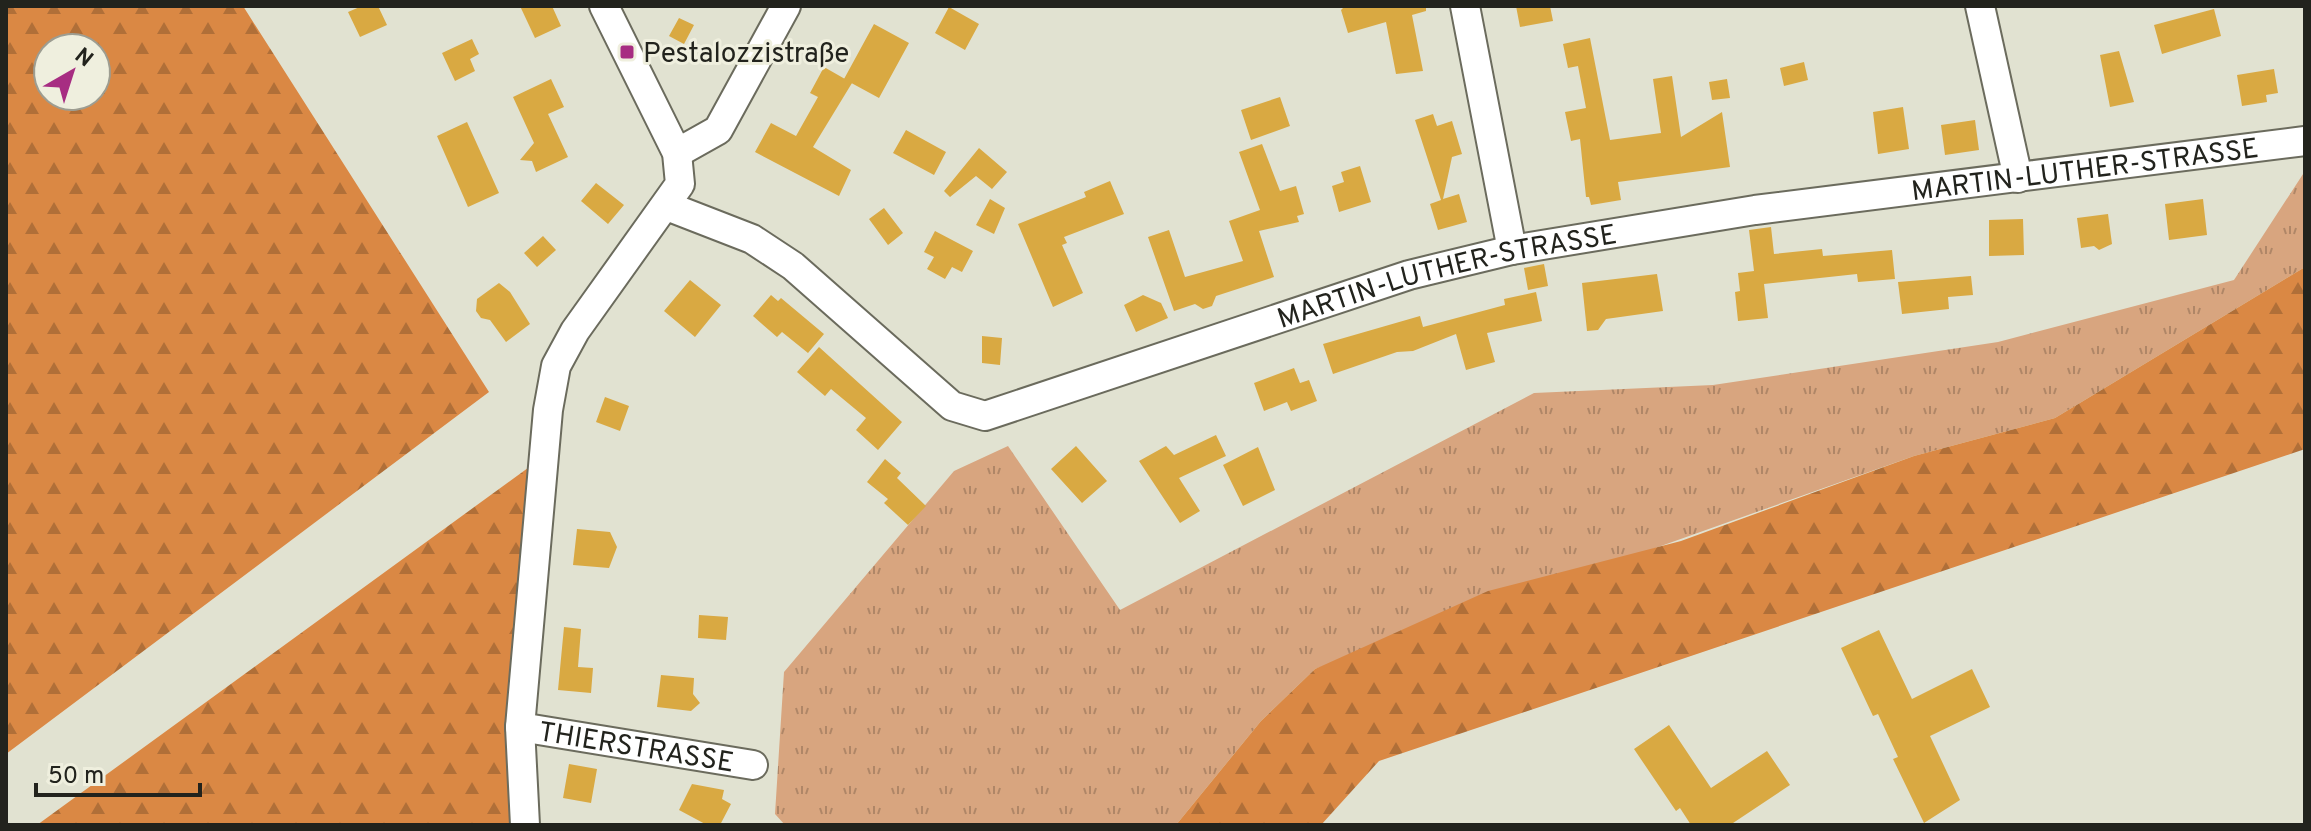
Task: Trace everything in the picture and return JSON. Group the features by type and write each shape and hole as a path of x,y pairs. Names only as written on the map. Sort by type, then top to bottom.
{"street":[{"path":"525,825 520,727 548,410 556,366 575,331 680,184 677,153 604,6"},
{"path":"677,153 718,130 786,6"},
{"path":"1465,6 1512,250"},
{"path":"1980,6 2018,178"},
{"name":"MARTIN-LUTHER-STRASSE","path":"667,206 752,239 793,266 952,406 985,416 1409,275 1512,250 1755,210 2305,141"},
{"name":"THIERSTRASSE","path":"520,727 753,765"}],"green space":[{"path":"6,6 243,6 489,392 6,754"},
{"path":"2305,171 2305,267 2055,418 1914,456 1315,669 1261,721 1176,825 785,825 775,814 784,672 954,471 1008,446 1120,610 1534,393 1713,385 1998,342 2234,280"},
{"path":"2305,267 2305,449 1379,761 1321,825 1176,825 1261,721 1315,669 1488,591 1681,541 1914,456 2055,418"},
{"path":"543,457 515,825 37,825"}],"building":[{"path":"362,6 378,6 387,25 360,37 348,12"},
{"path":"520,6 552,6 561,26 535,38"},
{"path":"1345,6 1426,6 1426,11 1412,15 1423,71 1396,74 1386,22 1348,33 1341,10"},
{"path":"1516,6 1550,6 1553,21 1520,27"},
{"path":"949,7 979,24 965,50 935,33"},
{"path":"2214,9 2221,36 2162,54 2154,25"},
{"path":"679,18 694,25 684,44 669,36"},
{"path":"874,24 909,43 879,98 844,79"},
{"path":"1590,38 1610,140 1661,133 1653,79 1672,76 1681,137 1722,112 1730,167 1618,182 1621,200 1591,205 1589,197 1586,197 1580,139 1571,141 1565,112 1586,108 1578,66 1568,68 1563,44"},
{"path":"472,39 479,54 470,59 475,71 455,81 442,53"},
{"path":"2119,51 2134,102 2110,107 2100,55"},
{"path":"1804,62 1808,80 1784,86 1780,68"},
{"path":"824,67 852,83 813,147 851,170 839,196 755,152 771,123 796,136 818,97 810,93"},
{"path":"2274,69 2278,93 2266,95 2267,102 2242,106 2237,75"},
{"path":"551,79 564,107 548,114 568,157 536,172 532,161 520,160 534,143 513,97"},
{"path":"1727,79 1730,98 1712,100 1709,82"},
{"path":"1280,97 1290,126 1251,140 1241,110"},
{"path":"1903,107 1909,149 1878,154 1873,112"},
{"path":"1433,114 1437,126 1452,121 1462,154 1452,157 1443,199 1459,194 1467,222 1438,230 1430,204 1441,200 1415,120"},
{"path":"1975,120 1979,150 1945,155 1941,125"},
{"path":"467,122 499,193 468,207 437,136"},
{"path":"906,130 946,152 934,175 893,153"},
{"path":"1262,144 1280,191 1296,186 1304,214 1297,216 1299,222 1259,231 1274,277 1216,296 1212,306 1203,309 1195,304 1174,311 1148,237 1169,230 1185,277 1243,261 1229,221 1260,210 1239,152"},
{"path":"979,148 1007,172 992,189 976,176 950,197 944,191"},
{"path":"1360,166 1371,202 1339,212 1332,186 1344,182 1341,172"},
{"path":"1110,181 1124,214 1064,237 1067,243 1062,245 1083,293 1053,307 1018,224 1086,197 1084,192"},
{"path":"596,183 624,205 608,224 581,201"},
{"path":"990,199 1005,208 994,234 976,225"},
{"path":"2203,199 2207,235 2169,240 2165,204"},
{"path":"884,208 903,233 888,245 869,219"},
{"path":"2108,214 2112,244 2099,250 2094,246 2081,248 2077,218"},
{"path":"2023,219 2024,255 1989,256 1989,220"},
{"path":"1771,227 1774,254 1822,249 1823,256 1892,250 1895,279 1858,282 1857,274 1764,284 1768,318 1738,321 1735,292 1740,291 1738,273 1754,271 1749,230"},
{"path":"935,231 973,251 962,272 952,267 945,279 927,269 934,257 924,252"},
{"path":"543,236 556,250 537,267 524,253"},
{"path":"1544,264 1548,286 1528,290 1524,268"},
{"path":"1657,274 1663,311 1606,319 1598,330 1587,331 1582,283"},
{"path":"1971,276 1973,295 1948,297 1949,309 1902,314 1898,282"},
{"path":"690,280 721,305 695,337 664,311"},
{"path":"499,283 510,292 530,324 506,342 490,320 481,318 476,311 477,299"},
{"path":"1536,292 1542,321 1487,333 1495,362 1466,370 1456,334 1413,351 1397,352 1333,374 1323,344 1420,316 1423,327 1505,305 1504,299"},
{"path":"771,295 778,301 781,298 824,334 808,353 782,332 777,337 753,316"},
{"path":"1143,295 1161,303 1168,318 1136,332 1124,305"},
{"path":"982,336 1002,338 1000,365 982,363"},
{"path":"819,347 902,422 878,450 856,430 866,418 831,389 825,396 797,372"},
{"path":"1294,368 1300,383 1309,380 1317,401 1291,411 1287,402 1264,411 1254,383"},
{"path":"605,397 629,406 620,431 596,422"},
{"path":"1216,435 1226,456 1179,478 1200,511 1180,523 1139,461 1166,446 1174,455"},
{"path":"1076,446 1107,481 1082,503 1051,469"},
{"path":"1258,447 1275,490 1243,506 1223,465"},
{"path":"885,459 901,473 897,478 926,506 908,525 884,503 888,499 867,482"},
{"path":"577,529 610,532 617,547 609,568 573,565"},
{"path":"699,615 728,617 726,640 698,638"},
{"path":"564,627 581,629 578,667 593,668 591,693 558,690"},
{"path":"1879,630 1912,699 1972,669 1990,707 1930,736 1960,800 1924,823 1893,759 1898,757 1878,714 1873,716 1841,648"},
{"path":"661,675 694,678 693,694 700,703 691,711 657,707"},
{"path":"1669,725 1711,788 1767,751 1790,785 1730,825 1691,825 1680,808 1676,811 1634,749"},
{"path":"569,764 597,769 591,803 563,798"},
{"path":"692,784 724,790 722,799 731,804 720,825 707,825 679,810"}],"place":[{"name":"Pestalozzistraße","path":"627,52"}]}
